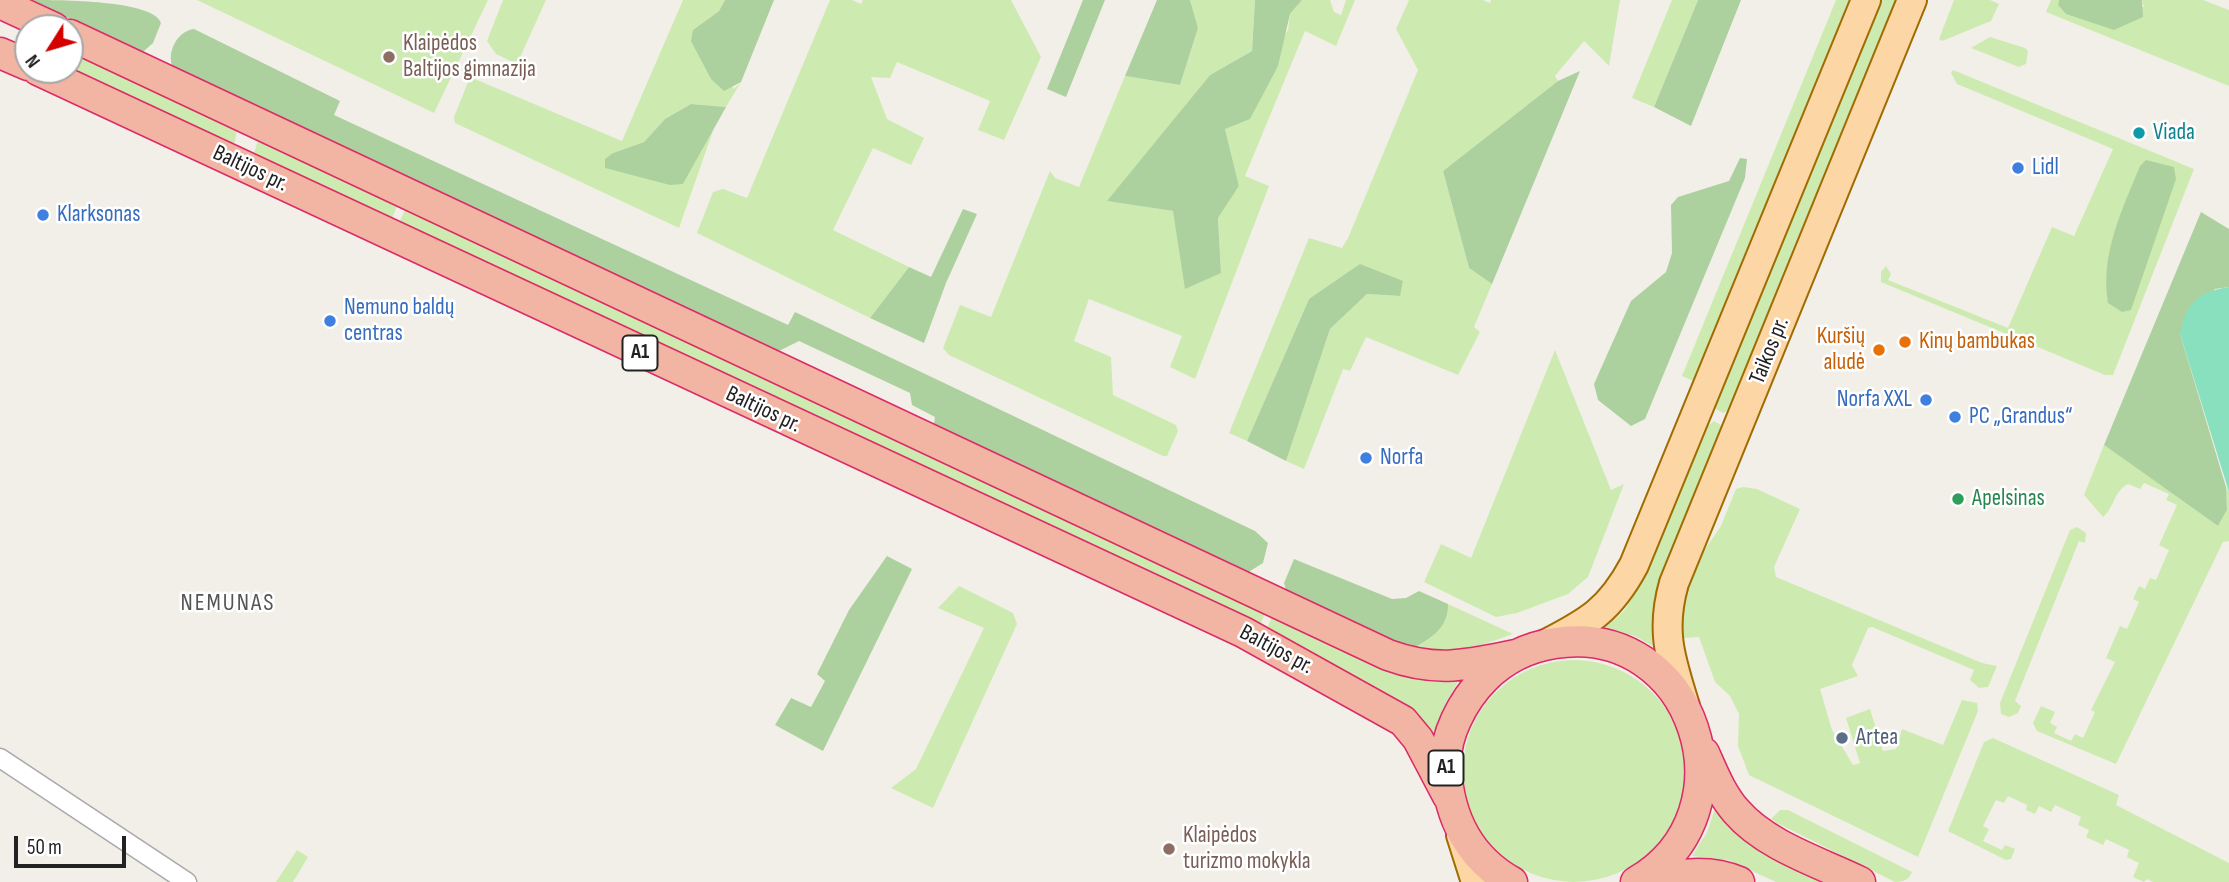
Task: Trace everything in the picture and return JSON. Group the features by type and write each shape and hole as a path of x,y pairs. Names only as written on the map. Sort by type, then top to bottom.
{"highway":[{"path":"0,3 23,14"},
{"path":"0,29 14,19"},
{"name":"Baltijos pr.","path":"84,42 1388,655 1430,667 1457,667 1530,650"},
{"name":"Baltijos pr.","path":"68,84 1243,632 1403,721 1418,739 1448,796"},
{"path":"223,156 238,155 248,147 249,131 239,115"},
{"name":"A1","path":"1513,882 1499,875 1475,853 1458,826 1448,796 1445,763 1453,730 1463,707 1493,670 1530,650 1581,642 1616,649 1656,672 1685,706 1699,743 1700,793 1693,817 1667,858 1636,882"},
{"path":"1699,743 1718,786 1736,811 1756,829 1860,882"},
{"path":"1647,882 1674,875 1699,873 1739,882"}],"main road":[{"name":"Taikos pr.","path":"1530,650 1588,623 1606,609 1634,565 1866,0"},
{"name":"Taikos pr.","path":"1685,706 1666,636 1665,620 1674,583 1912,0"},
{"name":"A1","path":"1458,826 1476,882"}],"street":[{"path":"0,758 187,882"}],"green space":[{"path":"31,0 83,1 124,6 155,15 161,23 153,43 144,51 136,51 84,26 84,14 60,14"},
{"name":"Klaipėdos Baltijos gimnazija","path":"197,0 488,0 434,113"},
{"path":"503,0 546,0 517,64 496,54 487,41"},
{"path":"683,0 725,0 719,11 693,30 734,89 741,82 726,107 691,104 665,119 644,142 613,153 683,184 714,128 679,228 455,123 454,117 470,77 622,141"},
{"path":"725,0 774,0 741,82 724,91 711,79 691,41 693,30 719,11"},
{"path":"830,0 852,0 861,4 863,0 1011,0 1041,57 1004,140 978,130 990,101 897,62 890,78 871,77 887,119 924,138 911,165 873,148 833,230 909,267 870,318 697,233 713,192 723,189 747,198"},
{"path":"1083,0 1105,0 1066,97 1047,89"},
{"path":"1157,0 1190,0 1198,28 1180,85 1125,76"},
{"path":"1190,0 1255,0 1252,51 1210,75 1108,201 1173,211 1221,273 1218,218 1239,186 1225,129 1288,30 1290,14 1302,0 1330,0 1334,12 1341,15 1346,0 1355,0 1336,46 1305,31 1245,176 1269,186 1195,379 1170,367 1182,336 1089,299 1074,341 1111,357 1113,395 1176,425 1178,431 1167,456 1163,456 949,355 943,348 960,305 991,317 1050,171 1055,178 1079,187 1125,76 1180,85 1198,28"},
{"path":"1255,0 1302,0 1290,14 1278,66 1250,119 1225,129 1239,186 1218,218 1221,273 1185,289 1173,211 1107,201 1210,75 1252,51"},
{"path":"1409,0 1483,0 1490,3 1491,0 1620,0 1609,66 1584,41 1555,76 1558,81 1443,171 1469,268 1492,284 1474,327 1480,332 1458,375 1366,337 1350,371 1343,369 1304,469 1286,461 1330,329 1367,294 1399,296 1403,281 1309,299 1247,441 1229,433 1309,238 1342,248 1418,70 1396,29"},
{"path":"1672,0 1698,0 1654,107 1632,98"},
{"path":"1698,0 1741,0 1691,126 1654,107"},
{"path":"1836,0 1849,0 1693,381 1682,376"},
{"path":"1879,0 1898,0 1729,410 1723,413 1711,406"},
{"path":"1954,0 1990,0 1999,4 1991,21 1942,41 1939,39"},
{"path":"2051,0 2059,0 2058,5 2144,7 2142,0 2203,0 2229,10 2229,86 2046,12"},
{"path":"2059,0 2142,0 2143,17 2114,30 2066,14 2058,5"},
{"path":"194,29 340,101 334,115 788,325 795,312 1255,531 1268,543 1263,563 1247,573 934,424 935,417 912,405 910,393 799,341 777,352 173,68 171,56 174,44 183,34"},
{"path":"1990,37 2025,48 2028,51 2026,64 2019,67 1971,48"},
{"path":"84,54 237,129 235,142 231,145 84,77"},
{"path":"1953,70 2194,169 2113,375 2105,375 1881,282 1881,272 1886,266 1891,274 1888,280 2008,328 2052,227 2074,236 2113,149 1957,84 1951,73"},
{"path":"1580,71 1492,284 1469,268 1443,171 1558,81"},
{"path":"691,104 726,107 683,184 670,185 605,168 605,159 613,153 644,142 665,119"},
{"path":"259,137 399,202 389,225 253,157"},
{"path":"1740,158 1747,159 1745,178 1645,419 1631,426 1598,400 1594,384 1631,301 1666,272 1672,253 1671,205 1678,197 1729,181"},
{"path":"2146,160 2174,167 2176,179 2131,310 2122,312 2108,303 2107,267 2120,216 2140,166"},
{"path":"407,206 1266,610 1257,634 396,229"},
{"path":"963,209 977,214 946,283 924,343 870,318 909,267 931,277"},
{"path":"2201,212 2229,229 2229,287 2215,289 2180,334 2226,487 2227,510 2218,526 2104,445"},
{"path":"1360,264 1403,281 1400,296 1367,294 1330,329 1286,461 1247,441 1309,299"},
{"path":"2229,287 2229,492 2180,334 2186,314 2195,301 2209,292"},
{"path":"1555,350 1611,490 1624,484 1588,577 1568,594 1517,613 1496,617 1424,582 1441,544 1471,558"},
{"path":"1714,421 1724,427 1655,599 1652,646 1635,636 1604,628 1624,611 1634,595 1704,422 1709,425"},
{"path":"2104,445 2218,526 2227,510 2226,487 2229,492 2229,541 2223,542 2116,764 2037,731 2033,723 2041,706 2055,712 2050,723 2057,727 2054,733 2071,741 2075,734 2083,738 2095,712 2091,710 2115,662 2106,658 2120,626 2127,629 2139,602 2133,599 2139,586 2145,589 2150,578 2156,580 2169,550 2159,545 2177,505 2166,500 2169,494 2144,483 2140,489 2128,484 2119,491 2103,517 2084,495"},
{"path":"1736,489 1757,489 1800,509 1774,567 1776,577 1982,663 1997,666 1988,687 1979,688 1970,680 1974,670 1872,627 1868,628 1852,665 1858,676 1820,689 1832,730 1853,765 1860,763 1846,718 1870,709 1883,751 1896,749 1902,729 1943,745 1962,700 1977,703 1978,711 1918,857 1749,775 1738,746 1739,714 1730,696 1715,682 1699,637 1682,638 1682,614 1694,565 1721,526"},
{"path":"2077,527 2086,533 2085,543 2079,541 2015,701 2021,706 2018,713 2009,717 2001,714 2000,703 2070,530"},
{"path":"887,556 912,569 823,751 775,725 791,698 811,707 825,681 817,674 849,610"},
{"path":"1294,559 1392,599 1406,598 1419,591 1448,604 1448,612 1438,631 1412,649 1385,640 1286,590 1284,583"},
{"path":"959,586 1013,613 1017,624 933,808 891,788 916,769 984,628 938,608"},
{"path":"1448,604 1513,634 1464,649 1412,649 1442,626 1448,612"},
{"path":"1273,613 1389,669 1413,677 1458,682 1446,702 1435,737 1417,716 1264,638"},
{"path":"1574,660 1596,662 1616,668 1644,685 1660,701 1677,729 1683,749 1683,793 1677,813 1660,841 1644,857 1616,874 1596,880 1574,882 1552,880 1532,874 1504,857 1488,841 1471,813 1465,793 1463,771 1465,749 1471,729 1488,701 1504,685 1532,668 1552,662"},
{"path":"1993,738 2119,795 2116,805 2229,863 2229,882 2153,882 2147,879 2144,882 2133,877 2139,863 2127,857 2129,850 2106,839 2103,845 2086,837 2089,830 2078,825 2081,817 2055,805 2051,812 2039,806 2035,814 2026,810 2027,805 2008,796 2004,803 1996,800 1983,826 1989,829 1983,841 2002,850 2005,845 2015,849 2011,859 2006,860 1948,831 1984,742"},
{"path":"1715,808 1737,832 1834,882 1776,882 1728,860 1692,856 1707,832"},
{"path":"1780,810 1788,810 1912,872 1911,875 1901,882 1895,882 1771,819"},
{"path":"297,850 308,857 293,882 276,882"}],"place":[{"name":"Klaipėdos Baltijos gimnazija","path":"389,57"},
{"name":"Viada","path":"2139,133"},
{"name":"Lidl","path":"2018,168"},
{"name":"Klarksonas","path":"43,215"},
{"name":"Nemuno baldų centras","path":"330,321"},
{"name":"Kinų bambukas","path":"1905,342"},
{"name":"Kuršių aludė","path":"1879,350"},
{"name":"Norfa XXL","path":"1926,400"},
{"name":"PC „Grandus“","path":"1955,417"},
{"name":"Norfa","path":"1366,458"},
{"name":"Apelsinas","path":"1958,499"},
{"name":"Artea","path":"1842,738"},
{"name":"Klaipėdos turizmo mokykla","path":"1169,849"}],"district":[{"name":"NEMUNAS","path":"228,604"}]}
